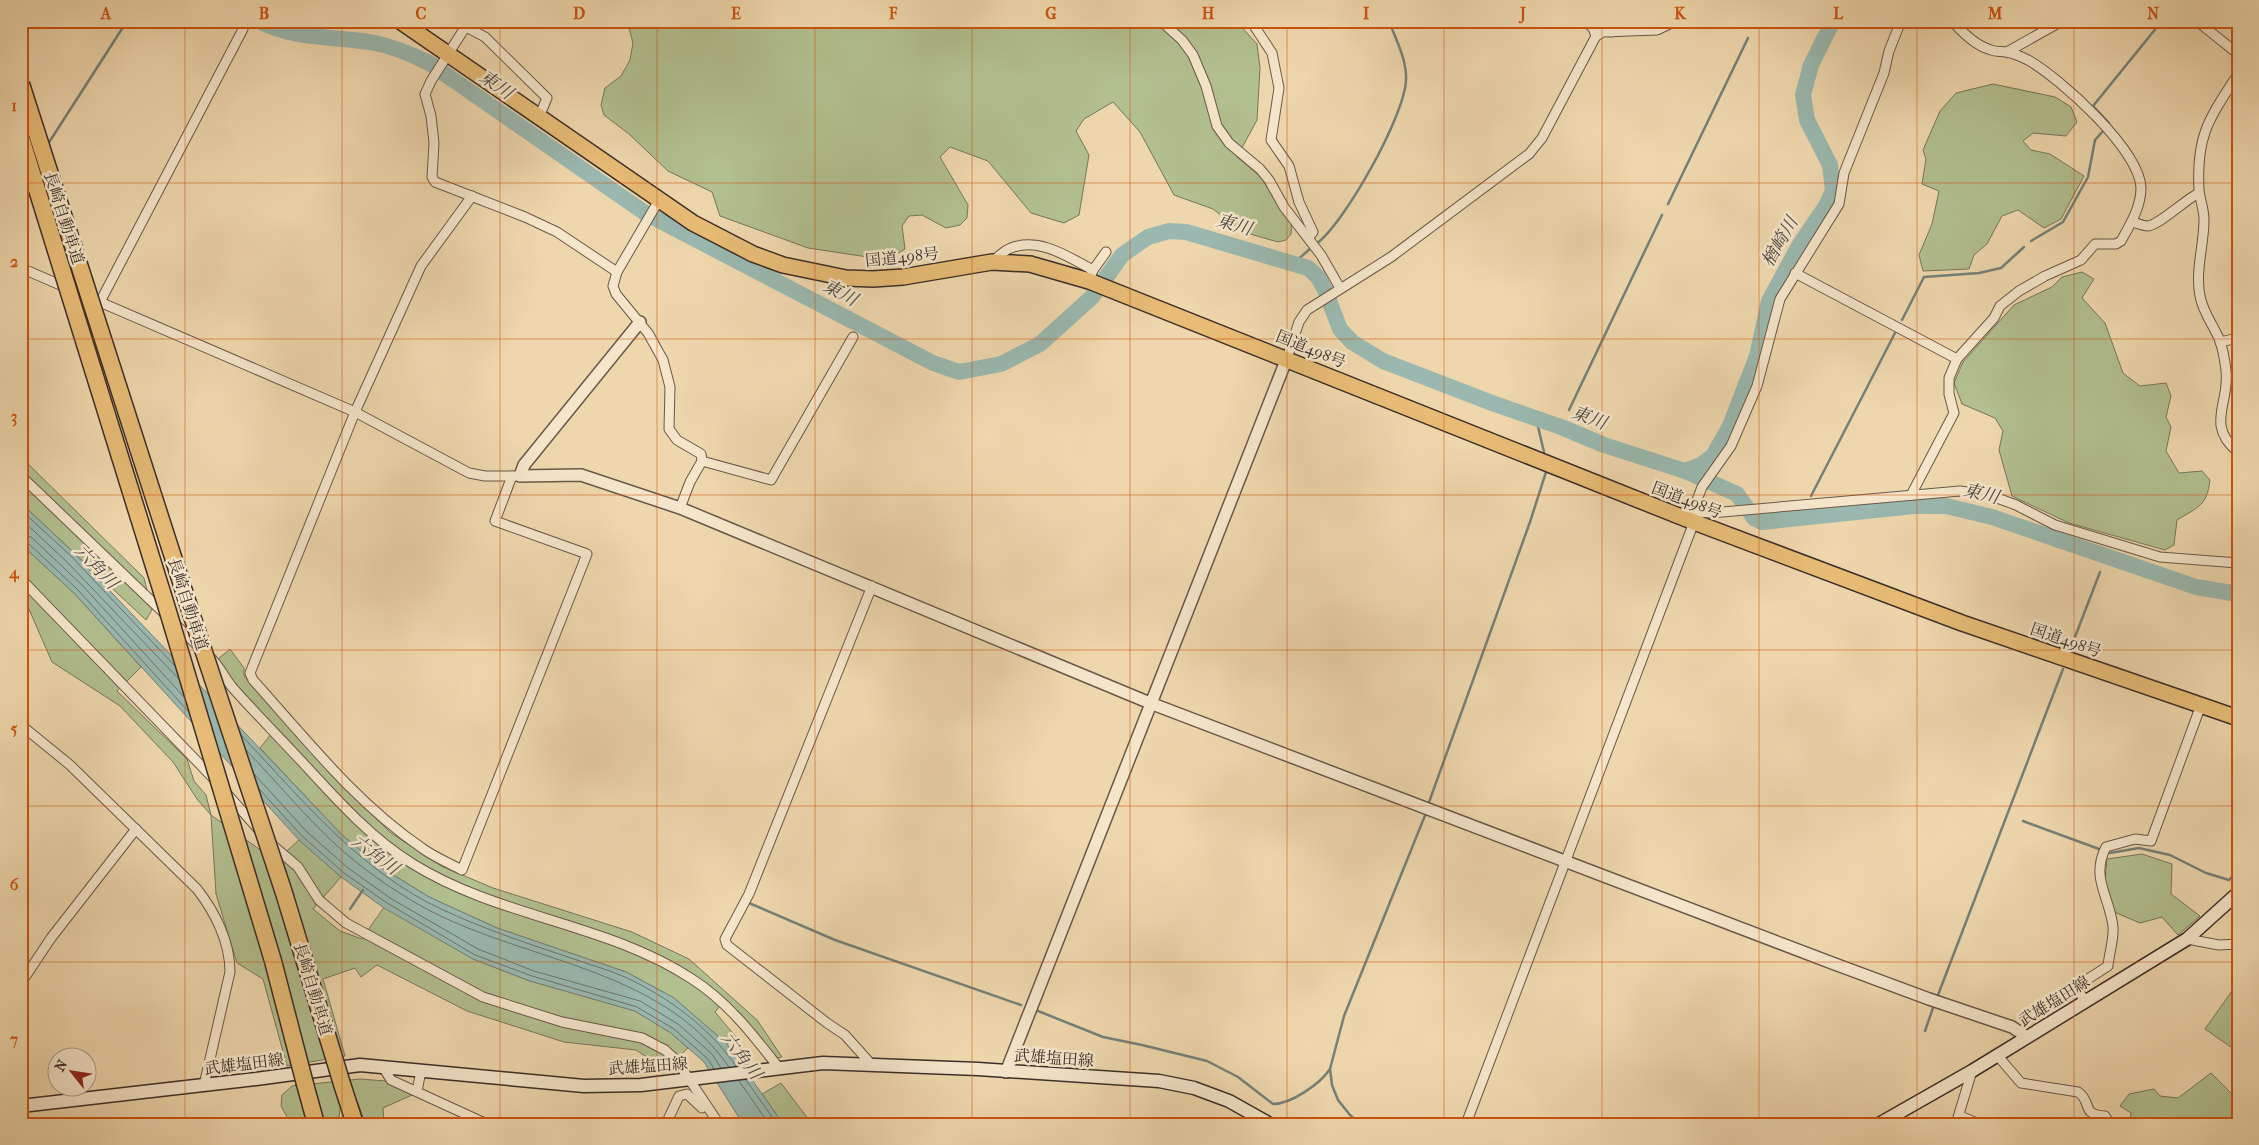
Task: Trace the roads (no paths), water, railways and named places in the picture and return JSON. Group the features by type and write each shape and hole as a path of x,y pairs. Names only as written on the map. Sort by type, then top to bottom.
{"highway":[{"name":"国道498号","path":"400,21 446,59 539,117 658,204 753,254 783,265 815,273 873,279 903,277 992,262 1030,264 1091,275 1112,290 1962,623 2238,718"},
{"name":"長崎自動車道","path":"21,84 188,604 284,893 355,1124"},
{"name":"長崎自動車道","path":"21,138 166,605 273,961 316,1124"}],"main road":[{"name":"武雄塩田線","path":"1879,1124 1972,1071 2187,939 2238,893"},
{"name":"武雄塩田線","path":"21,1106 204,1086 360,1065 584,1086 641,1085 823,1063 871,1064 1159,1081 1194,1088 1229,1101 1270,1124"}],"street":[{"path":"455,21 485,36 547,98 539,117"},
{"path":"1161,21 1182,40 1193,55 1206,86 1217,126 1229,143 1260,169 1269,180 1284,207 1322,254 1338,290"},
{"path":"1251,21 1272,53 1280,88 1271,140 1289,166 1300,202 1313,232 1309,238"},
{"path":"1584,21 1593,28 1596,36"},
{"path":"1611,32 1616,21"},
{"path":"1006,1072 1300,322 1307,310 1391,257 1529,154 1542,138 1596,36 1603,32 1657,30 1676,21"},
{"path":"1466,1124 1695,517 1697,500 1702,487 1709,474 1731,446 1757,386 1780,299 1794,273 1839,204 1844,174 1884,73 1889,50 1901,21"},
{"path":"1911,495 1954,413 1949,394 1949,378 1958,359 1994,318 2000,306 2018,290 2081,260 2095,244 2116,244 2121,241 2132,222 2140,201 2141,186 2137,172 2115,135 2055,79 2027,60 2007,52 1985,48 1964,34 1952,21"},
{"path":"2007,52 2062,21"},
{"path":"2197,21 2238,54"},
{"path":"466,26 431,81 425,94 426,103 432,116 434,142 432,177 435,182 525,217 557,232 617,272"},
{"path":"100,302 243,29"},
{"path":"2238,74 2210,118 2199,149 2199,193 2203,205 2204,221 2199,284 2200,296 2204,310 2220,342 2226,372 2226,387 2220,416 2221,430 2229,445 2238,452"},
{"path":"2132,222 2146,226 2153,224 2199,193"},
{"path":"472,196 421,266 355,412 250,673 253,680 340,778 384,820 423,850 462,870 586,554 495,521 516,476 524,465 640,322"},
{"path":"658,204 617,272 612,286 616,294 640,322 663,360 670,387 669,429 677,440 701,454 702,461 690,482 680,508"},
{"path":"1091,275 1106,252"},
{"path":"21,268 355,412 469,473 485,476 581,475 680,508 872,586 1150,703 1911,993 2012,1027 2027,1037"},
{"path":"1794,273 1958,359"},
{"path":"702,461 771,480 853,337"},
{"path":"2220,342 2238,338"},
{"path":"21,476 215,661 230,685 373,834 413,864 457,887 510,908 610,939 661,961 693,979 725,1004 749,1030 776,1068"},
{"path":"1695,517 1711,513 1755,508 1960,491 1989,495 2016,505 2054,525 2160,558 2238,563"},
{"path":"21,579 193,756 273,846 298,867 319,900 346,923 483,997 562,1022 642,1038 665,1050 692,1079 694,1089 719,1124"},
{"path":"871,1064 845,1035 727,946 725,939 749,894 872,586"},
{"path":"2085,1000 2078,991 2077,986 2108,966 2113,930 2112,918 2101,887 2099,870 2101,856 2106,847 2135,839 2151,841 2202,705"},
{"path":"21,724 70,765 198,889 211,907 230,958 230,972 204,1086"},
{"path":"21,983 50,938 136,829"},
{"path":"2187,939 2219,945 2238,944"},
{"path":"1997,1055 2021,1083 2078,1092 2084,1096 2089,1112 2093,1115 2105,1116 2110,1124"},
{"path":"383,1067 391,1080 487,1124"},
{"path":"417,1091 422,1071"},
{"path":"1972,1071 1958,1120 1979,1124"},
{"path":"666,1124 679,1096 687,1094 710,1112"}],"water":[{"path":"21,503 74,553 342,835 382,868 429,897 497,928 626,972 674,998 727,1044 783,1124 743,1124 704,1062 671,1033 635,1011 530,981 473,959 384,908 341,877 299,840 75,594 21,544"}],"waterway":[{"path":"48,144 127,21"},
{"name":"東川","path":"259,21 272,27 301,34 382,45 403,51 429,63 645,213 933,363 959,372 1001,364 1040,344 1092,297 1122,255 1148,237 1169,231 1186,232 1308,268 1318,277 1325,290 1340,329 1352,342 1383,361 1561,427 1604,445 1685,471 1737,494 1754,518 1762,522 1914,506 1946,506 1992,517 2196,587 2238,594"},
{"path":"1316,244 1342,214 1372,167 1396,117 1403,96 1406,80 1405,65 1389,21"},
{"name":"楢崎川","path":"1685,471 1701,465 1713,456 1730,426 1757,356 1769,301 1800,244 1826,206 1833,191 1830,165 1807,120 1803,95 1811,65 1833,21"},
{"path":"2109,123 2093,106 2162,21"},
{"path":"1668,204 1748,38"},
{"path":"2031,241 2063,222 2088,177 2095,140 2103,131"},
{"path":"21,185 26,178"},
{"path":"1569,410 1662,215"},
{"path":"1294,263 1312,247"},
{"path":"1902,320 1924,277 1979,273 2001,268 2024,247"},
{"path":"1811,496 1895,333"},
{"path":"1536,418 1544,452"},
{"path":"1428,805 1530,522 1546,472"},
{"name":"東川","path":"2105,560 2107,556"},
{"path":"2070,650 2100,572"},
{"path":"1938,995 2063,669"},
{"path":"1360,1124 1338,1100 1332,1085 1330,1069 1344,1016 1426,813"},
{"path":"2023,821 2099,849"},
{"path":"2110,853 2139,848 2170,855 2206,873 2229,880 2238,870"},
{"path":"350,909 363,890"},
{"path":"749,903 835,940 1021,1005"},
{"path":"1925,1031 1933,1008"},
{"path":"1038,1011 1103,1037 1207,1061 1238,1077 1273,1104 1296,1097 1312,1087 1330,1069"}],"water label":[{"name":"六角川","path":"96,567"},
{"name":"六角川","path":"375,855"},
{"name":"六角川","path":"741,1056"}]}
